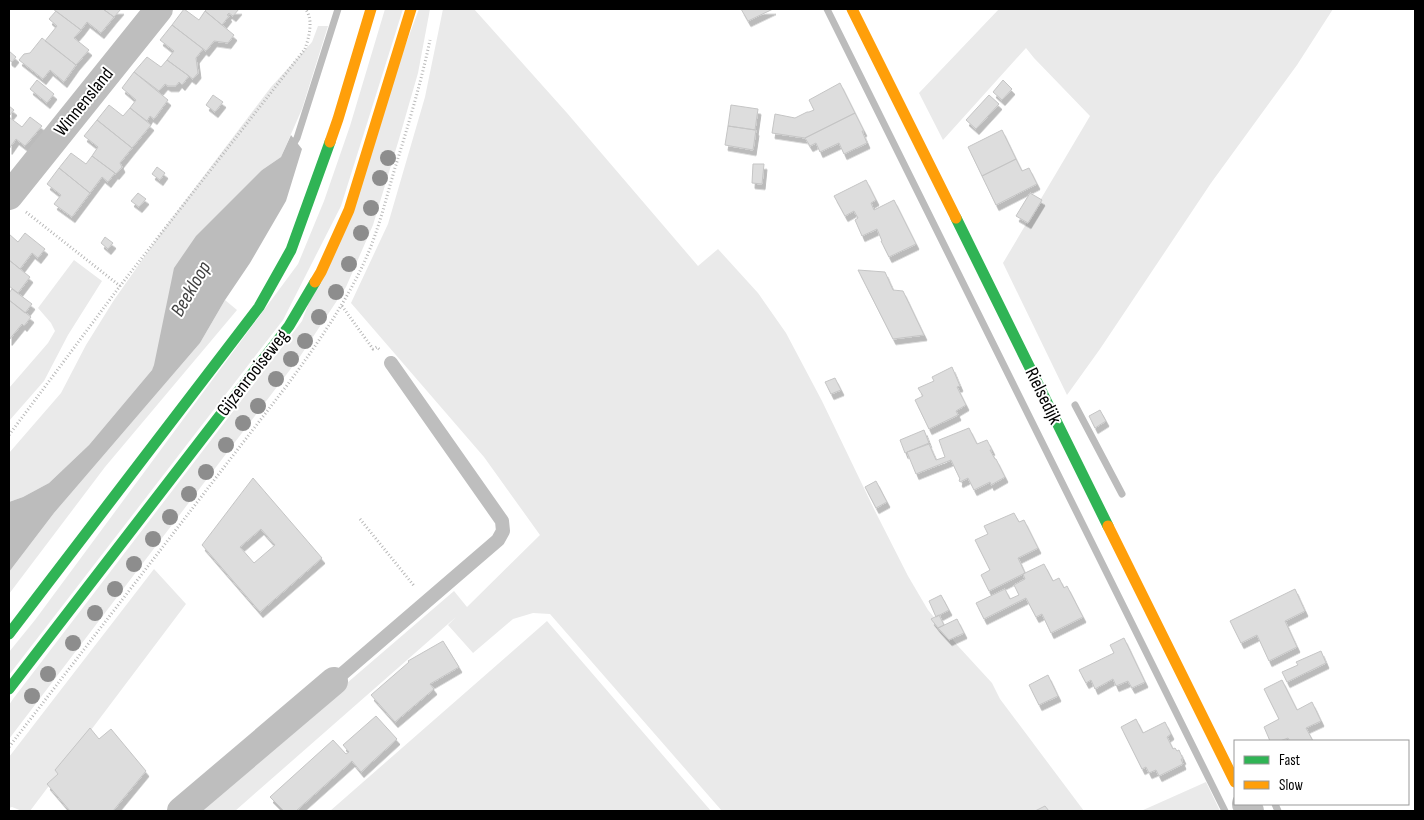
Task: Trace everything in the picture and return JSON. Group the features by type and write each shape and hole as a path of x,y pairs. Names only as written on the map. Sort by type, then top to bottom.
{"main road":[{"name":"Gijzenrooiseweg","path":"9,634 259,307 291,250 338,120 371,9"},
{"name":"Gijzenrooiseweg","path":"9,689 289,326 317,280 349,210 411,9"},
{"name":"Rielsedijk","path":"852,9 1234,780"}],"street":[{"name":"Winnensland","path":"16,203 159,9"},
{"path":"181,811 334,681"}],"lane":[{"path":"334,681 498,540 503,531 502,521 391,363"}],"path":[{"path":"9,435 120,286 305,49 310,36 309,13 305,9"},
{"path":"16,203 120,286"},
{"path":"342,306 372,349 377,347 391,363"},
{"path":"360,519 426,601"}],"shaded area":[{"path":"385,9 403,9 341,206 283,320 9,675 9,652 35,620 298,264 324,201 350,126"},
{"path":"419,9 430,9 418,73 373,225 346,287 299,358 9,739 9,705 13,699 302,321"},
{"path":"443,9 474,9 567,113 698,266 718,249 758,293 786,333 822,401 908,576 928,610 992,683 1000,699 1084,811 722,811 550,614 533,613 513,619 473,653 448,625 456,617 235,811 198,811 454,591 467,607 540,535 484,457 351,303 388,224 425,97"},
{"path":"999,9 1333,9 1297,65 1211,183 1067,395 1003,263 1090,116 1026,48 943,140 919,93"},
{"path":"318,26 328,26 302,109 281,157 262,170 152,370 89,445 49,483 9,502 9,453 61,393 86,345 114,300 166,226 271,87 312,42"},
{"path":"74,260 102,281 68,335 44,381 9,421 9,388 48,343 55,331 51,323 38,308"},
{"path":"225,300 237,310 105,467 9,594 9,572 54,513 200,343"},
{"path":"154,569 186,604 30,811 9,808 9,757"},
{"path":"547,621 711,811 330,811"},
{"path":"1206,782 1220,811 1141,811"}],"water":[{"path":"291,135 302,149 286,201 200,343 54,513 9,572 9,502 49,483 89,445 152,370 174,268 196,236 262,170 281,157"}],"building":[{"path":"53,9 103,9 114,17 101,33 87,22 81,30"},
{"path":"103,9 121,9 114,17"},
{"path":"184,9 199,20 205,11 234,35 228,43 214,41 206,51 172,25"},
{"path":"207,9 239,9 233,16 229,13 227,15 229,16 222,25 205,11"},
{"path":"741,9 773,9 748,21"},
{"path":"56,11 81,30 74,38 89,50 76,65 45,41 57,26 49,19"},
{"path":"172,25 203,49 196,58 198,73 193,79 167,60 174,51 160,40"},
{"path":"42,38 76,65 64,82 50,70 43,79 19,60 24,54 30,53"},
{"path":"9,51 16,57 12,62 9,60"},
{"path":"147,57 161,67 167,60 189,76 182,85 179,82 176,86 165,84 159,91 134,72"},
{"path":"134,72 168,100 154,119 150,116 147,121 130,108 136,100 122,88"},
{"path":"37,80 54,94 47,103 30,89"},
{"path":"1003,80 1012,89 1002,100 993,92"},
{"path":"840,83 855,113 805,138 772,133 775,114 795,118 814,110 809,100"},
{"path":"213,95 223,102 215,112 206,105"},
{"path":"989,95 999,104 976,129 966,120"},
{"path":"109,105 123,116 130,108 151,125 132,148 97,120"},
{"path":"731,105 758,109 755,130 728,126"},
{"path":"9,106 14,110 9,116"},
{"path":"855,113 864,131 862,131 867,143 844,154 839,143 820,152 816,143 810,146 805,138"},
{"path":"9,117 22,127 30,117 42,126 25,146 16,139 9,149"},
{"path":"97,120 132,148 120,163 122,167 116,174 92,156 98,147 84,136"},
{"path":"728,126 756,130 753,150 725,145"},
{"path":"1002,130 1016,159 982,176 968,147"},
{"path":"71,153 86,164 92,156 115,173 108,182 102,177 90,193 59,168"},
{"path":"1016,159 1022,171 1029,168 1037,184 996,205 982,176"},
{"path":"753,164 764,164 762,184 752,183"},
{"path":"157,167 165,173 160,180 152,174"},
{"path":"59,168 90,193 72,217 54,204 61,195 47,184"},
{"path":"866,180 876,200 871,203 874,210 894,200 916,244 889,257 877,229 862,236 855,220 858,218 854,211 845,216 834,196"},
{"path":"138,193 146,199 139,207 131,201"},
{"path":"1030,193 1042,200 1028,223 1016,216"},
{"path":"25,233 45,249 38,258 32,253 20,269 9,260 9,234 18,242"},
{"path":"105,237 113,243 108,249 101,243"},
{"path":"9,260 30,277 18,293 9,286"},
{"path":"858,270 885,272 893,290 903,291 924,335 893,339"},
{"path":"12,289 32,304 25,313 9,300 9,293"},
{"path":"9,300 31,317 24,326 22,324 9,340"},
{"path":"952,367 960,386 957,387 966,405 956,411 958,415 929,429 915,400 923,396 918,388 934,381 932,377"},
{"path":"835,378 841,390 831,394 825,382"},
{"path":"1100,410 1106,421 1095,428 1089,416"},
{"path":"969,428 977,444 987,440 992,450 990,450 1005,477 991,485 990,482 974,490 968,478 960,482 951,460 916,474 907,452 929,444 936,460 945,457 939,440"},
{"path":"924,430 929,443 905,453 900,440"},
{"path":"253,478 322,558 260,612 202,545","holes":["261,529 275,545 254,563 240,547"]},
{"path":"876,481 887,502 876,508 865,487"},
{"path":"1014,513 1019,522 1024,520 1038,548 1018,558 1025,573 989,591 981,575 990,570 975,540 988,534 984,526"},
{"path":"1044,564 1053,581 1059,578 1064,588 1067,586 1083,617 1051,633 1042,614 1036,617 1026,598 984,619 976,603 1005,589 1010,599 1019,595 1014,585 1025,579 1023,574"},
{"path":"1295,589 1305,611 1285,621 1297,647 1269,661 1257,635 1241,643 1230,621"},
{"path":"941,595 949,610 936,617 929,601"},
{"path":"939,615 944,625 938,628 931,619"},
{"path":"957,619 964,633 949,640 938,628"},
{"path":"1124,638 1145,682 1132,688 1128,681 1116,686 1113,679 1095,689 1091,680 1086,683 1079,670 1114,653 1110,645"},
{"path":"443,641 459,667 430,684 434,689 395,722 371,695 408,661"},
{"path":"1321,651 1326,663 1287,682 1282,672 1298,665 1296,662"},
{"path":"1048,675 1058,696 1039,705 1029,685"},
{"path":"1282,680 1297,710 1312,702 1321,721 1306,728 1312,740 1289,740 1288,738 1270,740 1264,727 1279,719 1264,689"},
{"path":"376,716 397,739 361,772 352,761 296,811 284,811 270,797 333,740 346,754 349,752 343,745"},
{"path":"1136,719 1143,733 1165,722 1171,734 1167,737 1173,749 1179,750 1183,764 1159,776 1156,770 1149,773 1146,767 1142,769 1121,727"},
{"path":"90,728 99,739 111,729 146,771 113,811 70,811 47,784 58,774 55,770"},
{"path":"1045,806 1049,811 1035,811"}],"waterway":[{"name":"Beekloop","path":"291,148 297,138 338,9"},
{"path":"827,9 1225,811"},
{"path":"1075,405 1122,494"},
{"path":"1275,805 1278,811"}],"traffic: fast":[{"path":"9,634 259,307 291,250 330,142"},
{"path":"956,218 1108,526"},
{"path":"9,689 289,326 315,282"}],"traffic: slow":[{"path":"330,142 371,9"},
{"path":"315,282 349,210 411,9"},
{"path":"852,9 956,218"},
{"path":"1108,526 1234,780"}]}
